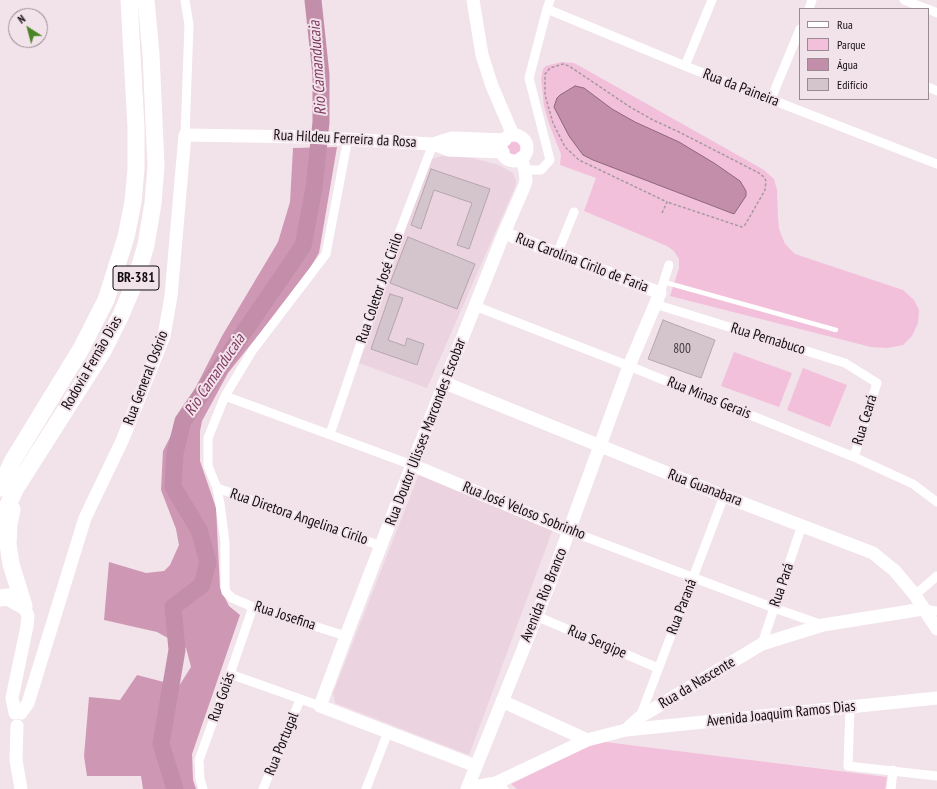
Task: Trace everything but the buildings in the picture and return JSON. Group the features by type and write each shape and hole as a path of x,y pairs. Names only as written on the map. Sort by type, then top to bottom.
{"highway":[{"name":"Rodovia Fernão Dias","path":"0,522 8,488 6,466 81,349 106,300 126,237 134,202 136,169 136,127 129,0"},
{"name":"Rodovia Fernão Dias","path":"8,488 102,351 120,317 135,282 146,245 153,203 156,166 152,61 146,0"},
{"path":"8,488 8,544 11,564 24,606"},
{"path":"0,598 8,597 24,606"}],"street":[{"name":"Rua General Osório","path":"18,717 28,703 85,518 122,441 164,336 171,296 185,135 189,25 185,0"},
{"path":"474,0 482,55 507,142 506,157 509,160 518,160 523,164 541,170 550,160 529,78 548,4"},
{"path":"686,66 710,0"},
{"path":"904,0 925,8"},
{"name":"Rua da Paineira","path":"548,4 686,66 937,164"},
{"path":"771,99 799,34"},
{"name":"Rua Hildeu Ferreira da Rosa","path":"185,135 307,136 433,144 452,138 507,142"},
{"name":"Rua Doutor Ulisses Marcondes Escobar","path":"320,706 412,465 504,233 524,187 526,180 523,164 526,144 521,137 507,142"},
{"path":"216,488 208,466 208,438 225,396 252,351 326,254 348,138"},
{"name":"Rua Coletor José Cirilo","path":"330,434 390,257 433,144"},
{"path":"557,254 574,212"},
{"name":"Rua Carolina Cirilo de Faria","path":"504,233 660,293"},
{"name":"Avenida Rio Branco","path":"467,788 570,531 599,446 629,366 660,293 669,265"},
{"name":"Rua Pernabuco","path":"660,293 845,363 877,383"},
{"name":"Rua Minas Gerais","path":"475,306 629,366 854,457 913,484 937,502"},
{"name":"Rua Guanabara","path":"445,383 724,496 872,553 895,571 915,595 937,629"},
{"name":"Rua Ceará","path":"854,457 877,383"},
{"name":"Rua José Veloso Sobrinho","path":"225,396 412,465 570,531 823,625"},
{"name":"Rua Diretora Angelina Cirilo","path":"216,488 381,546"},
{"name":"Rua Josefina","path":"216,488 220,504 225,542 226,592 232,598 252,606 346,636"},
{"name":"Rua Paraná","path":"640,717 724,496"},
{"name":"Rua Pará","path":"762,644 802,525"},
{"path":"915,595 937,576"},
{"name":"Rua General Osório","path":"21,789 16,760 18,717 12,698 27,626 28,616 24,606"},
{"name":"Rua Goiás","path":"203,789 200,779 200,760 252,606"},
{"name":"Rua da Nascente","path":"467,788 500,786 587,740 626,730 640,717 762,644 823,625 923,608 937,611"},
{"name":"Rua Sergipe","path":"536,616 658,668"},
{"path":"230,674 320,706 476,766"},
{"name":"Avenida Joaquim Ramos Dias","path":"626,730 937,698"},
{"name":"Rua Portugal","path":"263,789 300,700"},
{"path":"502,701 587,740"},
{"path":"850,707 848,766 937,776"},
{"path":"366,789 388,732"},
{"path":"891,789 893,770"}],"lane":[{"path":"660,293 836,330"}],"path":[{"path":"563,64 569,66 630,107 759,173 766,181 765,190 745,225 742,227 667,202 578,160 566,147 553,123 545,95 545,74 550,68 563,64"},
{"path":"662,213 667,202"}],"shaded area":[{"path":"337,147 319,253 304,278 228,373 202,421 200,431 200,461 216,508 220,588 229,606 240,615 192,754 193,780 196,789 143,789 141,776 87,776 84,756 89,697 120,700 137,675 179,686 191,667 186,648 157,632 104,620 109,562 146,573 164,571 170,565 179,545 176,529 161,490 163,451 222,336 278,242 290,202 293,148"},
{"path":"441,156 472,158 499,165 513,173 516,181 515,187 427,388 359,363 408,222 432,159"},
{"path":"419,474 553,529 469,755 335,703 333,693"}],"green space":[{"path":"561,62 574,63 764,170 774,179 777,190 779,229 785,244 795,254 903,290 914,300 919,310 918,323 912,336 903,345 887,348 871,347 670,296 679,268 679,259 674,251 667,246 584,211 596,178 560,165 561,154 549,124 544,106 541,78 543,69 546,66"},
{"path":"512,140 518,140 523,145 521,154 518,156 512,156 507,151 507,145"},
{"path":"734,352 792,373 779,407 721,386"},
{"path":"803,368 847,385 830,427 787,410"},
{"path":"605,742 887,777 885,789 517,789 511,784 589,746"}],"water":[{"path":"575,86 584,88 612,109 635,122 679,142 740,181 746,191 746,196 734,214 583,155 569,136 554,107 557,98 560,95"}],"waterway":[{"name":"Rio Camanducaia","path":"175,789 161,744 177,650 173,607 202,585 208,562 199,530 173,487 175,453 183,421 303,246 314,188 321,122 321,75 313,0"}]}
